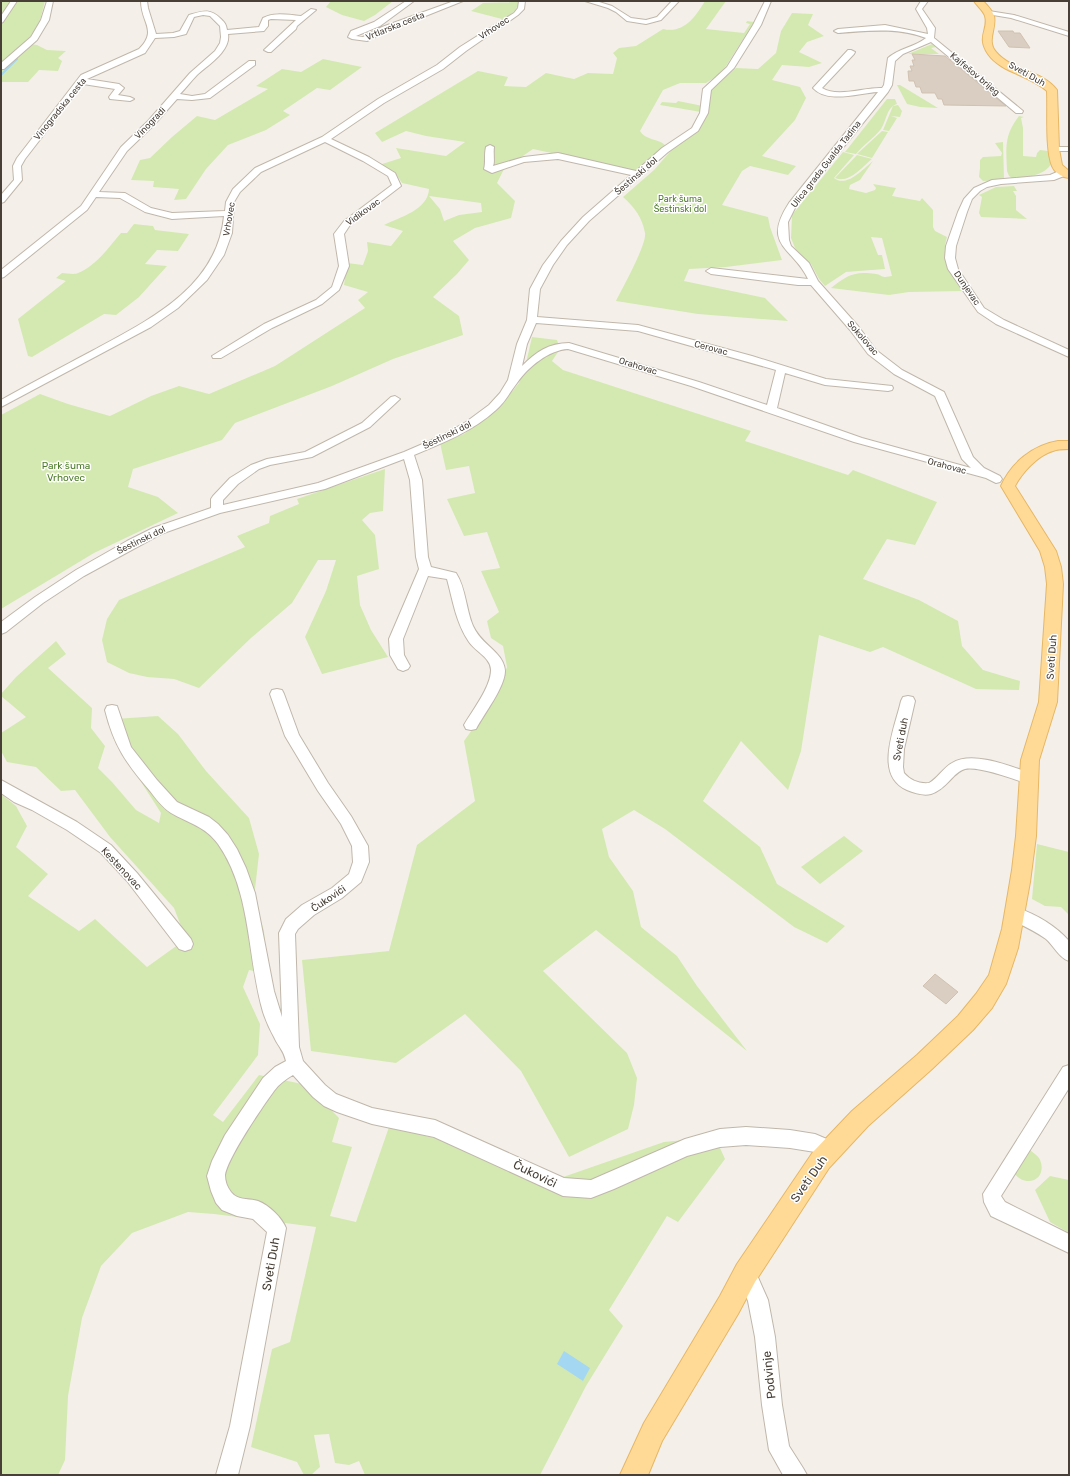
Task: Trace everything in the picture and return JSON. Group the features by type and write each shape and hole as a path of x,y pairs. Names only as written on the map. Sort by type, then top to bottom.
{"main road":[{"path":"978,1 989,13"},
{"name":"Sveti Duh","path":"989,13 991,21 986,38 987,45 992,52 1000,60 1044,82 1052,90 1058,168 1067,174"},
{"path":"1003,480 1041,451 1049,448 1069,445"},
{"name":"Sveti Duh","path":"634,1475 653,1432 729,1305 746,1273 787,1210 830,1150 963,1025 984,1001 999,978 1004,966 1015,914 1026,837 1028,778 1032,752 1046,716 1048,702 1055,578 1048,552 1030,519 1003,480"}],"street":[{"path":"1,21 14,1"},
{"path":"1,67 34,38 45,20 50,1"},
{"path":"144,1 145,10 153,28 153,36 174,35 183,32 191,16 203,13 215,16 222,25 224,32 261,29 264,26 265,19 272,16 300,18"},
{"name":"Vrtlarska cesta","path":"411,1 377,24 354,33 352,37 359,40 364,39 460,1"},
{"name":"Vrhovec","path":"1,404 123,338 174,306 204,278 219,255 227,233 230,202 236,191 258,170 325,139 381,101 440,67 463,49 516,14 521,9 522,1"},
{"path":"588,1 610,7 618,11 629,20 646,22 659,19 676,1"},
{"name":"Šestinski dol","path":"1,629 64,583 131,544 157,531 217,510 320,486 408,454 445,438 470,424 500,401 514,380 522,344 532,320 535,289 556,254 586,219 665,150 687,136 696,127 704,113 706,91 708,87 730,68 757,25 768,1"},
{"path":"838,31 870,27 891,27 930,38 932,30 919,9 925,1"},
{"path":"268,50 293,27 293,25 300,18 313,10"},
{"path":"989,13 1012,16 1069,34"},
{"name":"Vinogradi","path":"1,275 84,208 124,149 151,124 193,75 218,52 224,43 224,32"},
{"name":"Vinogradska cesta","path":"1,200 18,180 17,166 21,158 81,81 89,74 142,51 149,45 153,36"},
{"name":"Ulica grada Gualda Tadina","path":"814,282 806,265 787,247 784,240 783,222 792,205 885,90 888,85 890,64 894,56 924,44 930,38"},
{"name":"Kajfešov brijeg","path":"930,38 1019,111"},
{"path":"851,52 817,88 823,92 832,94 874,89 885,90"},
{"path":"174,96 192,98 207,96 252,64"},
{"path":"81,81 116,86 120,88 113,97 130,99"},
{"name":"Vidikovac","path":"217,356 268,326 319,302 336,288 344,266 338,237 341,229 396,186 392,175 366,159 325,139"},
{"path":"490,146 488,157 490,163 488,169 492,170 524,159 544,155 558,156 639,174"},
{"path":"1056,154 1069,149"},
{"name":"Dunjevac","path":"1067,174 1038,179 992,183 976,190 968,200 951,246 950,258 953,269 981,310 987,315 1069,354"},
{"path":"94,194 122,195 148,210 172,216 229,213"},
{"path":"711,271 798,282 814,282"},
{"name":"Sokolovac","path":"814,282 854,328 872,352 898,372 938,392 944,400 968,459 980,470 1003,480"},
{"name":"Cerovac","path":"532,320 638,328 748,358 825,382 888,388"},
{"name":"Orahovac","path":"514,380 542,353 550,348 560,345 569,346 646,368 771,409 858,440 1003,480"},
{"path":"771,409 781,369"},
{"path":"217,510 218,499 221,494 239,476 267,462 308,456 366,425 395,400"},
{"path":"403,666 397,655 396,640 425,574 422,557 416,480 408,454"},
{"path":"425,569 430,572 452,576 468,629 477,644 496,660 499,672 487,698 471,725"},
{"name":"Čukovići","path":"277,694 292,736 323,787 346,820 360,846 361,862 356,878 337,893 308,910 292,924 287,933 293,1056"},
{"name":"Sveti duh","path":"908,701 895,764 898,775 909,785 924,789 936,786 955,768 964,763 1028,778"},
{"name":"Čukovići","path":"112,710 121,739 128,754 159,792 172,806 209,824 225,841 241,874 251,908 266,990 274,1023 293,1056 319,1091 330,1100 372,1116 435,1129 563,1187 591,1189 608,1183 685,1148 720,1138 746,1136 790,1138 815,1143 830,1150"},
{"name":"Kestenovac","path":"1,786 19,798 37,806 72,826 106,849 132,878 185,944"},
{"path":"1015,914 1041,926 1056,937 1069,954"},
{"name":"Sveti Duh","path":"227,1475 240,1426 277,1228 257,1210 236,1207 229,1203 223,1197 217,1185 216,1176 218,1167 231,1141 269,1084 281,1074 293,1056"},
{"path":"1069,1073 992,1194 993,1202 998,1209 1069,1244"},
{"name":"Podvinje","path":"746,1273 758,1300 765,1338 772,1405 779,1450 796,1475"}],"green space":[{"path":"1,1 45,1 38,28 24,43 37,45 47,50 66,51 58,58 62,61 58,71 39,70 28,82 1,82"},
{"path":"331,1 393,1 375,15 364,21 342,15 326,7"},
{"name":"Park šuma Vrhovec","path":"705,1 726,1 706,29 744,33 750,24 746,23 747,21 754,22 726,66 717,76 706,83 680,83 663,90 640,131 645,136 665,145 635,171 533,149 504,169 497,183 515,201 511,218 475,228 453,241 469,260 433,297 459,316 463,335 393,359 332,386 235,423 222,440 133,469 128,487 158,497 178,513 94,553 1,609 1,415 40,394 110,416 151,396 179,386 209,394 275,366 365,308 358,300 368,292 344,285 347,263 363,265 368,251 367,242 391,246 403,231 384,225 419,208 424,202 429,189 402,183 396,174 379,165 401,158 396,148 446,156 465,142 426,136 406,131 382,142 375,133 478,71 508,77 504,86 526,87 546,73 574,79 588,73 613,74 617,58 613,53 619,48 636,46 663,29 677,29 683,26 693,18","holes":["429,196 481,203 482,212 459,215 444,221 440,209"]},
{"path":"518,2 517,8 511,14 502,19 471,11 483,3"},
{"name":"Park šuma Šestinski dol","path":"792,13 813,14 808,25 824,36 807,42 799,52 822,63 809,67 782,65 772,80 800,87 806,98 795,120 762,156 796,166 788,175 750,166 742,171 722,205 768,217 782,260 726,267 689,269 684,281 765,298 788,321 698,314 616,301 645,239 642,222 631,205 623,197 654,170 675,146 694,133 710,91 715,85 736,68 758,69 776,53 781,31"},
{"path":"932,44 936,47 931,48 939,54 908,54"},
{"path":"323,59 362,67 330,90 317,88 283,111 290,115 266,130 228,145 206,169 186,199 174,200 179,189 153,187 154,181 131,180 140,160 150,158 197,116 215,120 268,89 256,86 282,69 301,72"},
{"path":"897,85 900,85 938,108 920,107 907,104"},
{"path":"887,99 895,99 897,104 889,111 881,129 856,154 845,152"},
{"path":"678,101 703,106 701,112 660,105 662,102 676,103"},
{"path":"898,105 902,111 900,117 891,116 897,118 889,131 883,130 893,106"},
{"path":"1019,116 1024,117 1021,118 1023,128 1023,156 1036,157 1040,150 1048,151 1051,164 1044,171 1034,176 1012,178 1009,176 1007,171 1007,142 1011,129"},
{"path":"882,131 888,132 872,158 857,154"},
{"path":"1003,142 1004,180 983,181 979,177 980,160 983,157 1001,156 1002,153 995,143"},
{"path":"843,152 854,155 834,178 839,180 844,181 855,176 873,161 860,180 850,185 849,189 866,193 875,190 876,188 873,184 896,188 892,196 920,201 922,198 933,210 933,227 935,231 947,237 945,252 948,266 963,291 909,292 889,295 831,288 847,277 862,273 877,274 882,277 892,276 882,238 871,237 878,255 882,255 885,269 846,272 825,286 819,279 811,264 800,255 795,248 791,238 792,215"},
{"path":"857,155 872,159 850,177 845,179 835,178"},
{"path":"1014,186 1017,191 1013,191 1016,196 1016,210 1027,219 981,217 979,213 982,197 979,195 996,187"},
{"path":"134,224 153,226 155,230 189,234 178,251 157,250 145,264 167,266 139,297 116,315 104,314 32,357 28,356 18,319 66,281 56,278 62,273 76,274 91,266 102,256 121,233 127,233"},
{"path":"532,337 557,340 560,349 552,361 563,370 751,431 745,441 848,475 853,470 937,502 915,545 887,539 863,579 919,600 958,621 962,646 983,670 1020,681 1019,690 976,689 883,647 870,652 819,635 801,751 788,790 741,741 703,801 760,847 777,884 845,926 827,943 794,927 665,829 634,810 602,829 609,857 633,891 641,927 677,956 697,986 747,1051 596,930 543,971 627,1053 637,1078 634,1105 628,1129 569,1157 521,1071 465,1014 396,1063 311,1051 302,960 389,951 417,845 475,801 464,741 492,702 507,667 503,646 491,638 487,621 499,612 481,571 500,568 487,532 464,536 447,499 475,493 469,466 446,470 440,443 464,434 497,410 519,383 526,363"},
{"path":"385,469 383,511 370,513 362,520 375,535 379,569 357,576 360,605 371,630 388,657 322,674 305,637 326,591 336,560 318,560 292,603 251,638 199,688 174,679 147,677 129,673 107,662 102,640 107,619 119,600 245,547 237,536 269,523 270,516 299,504 297,499"},
{"path":"56,641 66,654 48,668 92,708 91,728 105,746 98,768 136,810 159,823 161,813 113,738 115,719 158,716 178,734 206,771 249,818 259,854 254,898 264,931 267,974 249,970 243,987 260,1024 258,1055 213,1115 223,1122 259,1075 307,1085 339,1118 332,1142 352,1147 330,1216 356,1222 389,1127 475,1148 543,1184 664,1142 715,1137 725,1159 678,1222 667,1216 609,1310 623,1326 586,1386 540,1475 365,1475 359,1461 349,1465 335,1463 329,1434 314,1435 320,1467 311,1475 304,1475 297,1462 251,1447 272,1349 290,1342 316,1227 188,1212 132,1233 101,1266 82,1318 68,1396 65,1460 58,1475 1,1475 1,794 16,806 27,826 16,847 48,874 28,896 79,931 95,919 147,967 186,939 174,908 110,837 75,790 61,791 36,767 7,762 1,751 1,733 26,717 1,696 1,694 16,677"},
{"path":"844,836 863,851 820,884 801,867"},
{"path":"1037,844 1069,852 1069,915 1061,907 1045,906 1032,899"},
{"path":"1029,1149 1039,1158 1042,1170 1039,1177 1036,1179 1032,1181 1025,1181 1013,1173"},
{"path":"1050,1176 1069,1180 1069,1233 1050,1222 1035,1190"}],"water":[{"path":"564,1351 590,1368 583,1381 557,1364"}],"building":[{"path":"998,31 1013,31 1014,33 1020,33 1030,48 1009,47"},
{"path":"912,54 945,56 1006,106 944,105 942,99 938,99 935,93 922,93 920,87 916,87 914,81 909,81 908,71 912,71 910,66 914,66 912,60 915,60"},
{"path":"935,974 958,992 946,1004 923,986"}],"waterway":[{"path":"1,75 17,59"}]}
